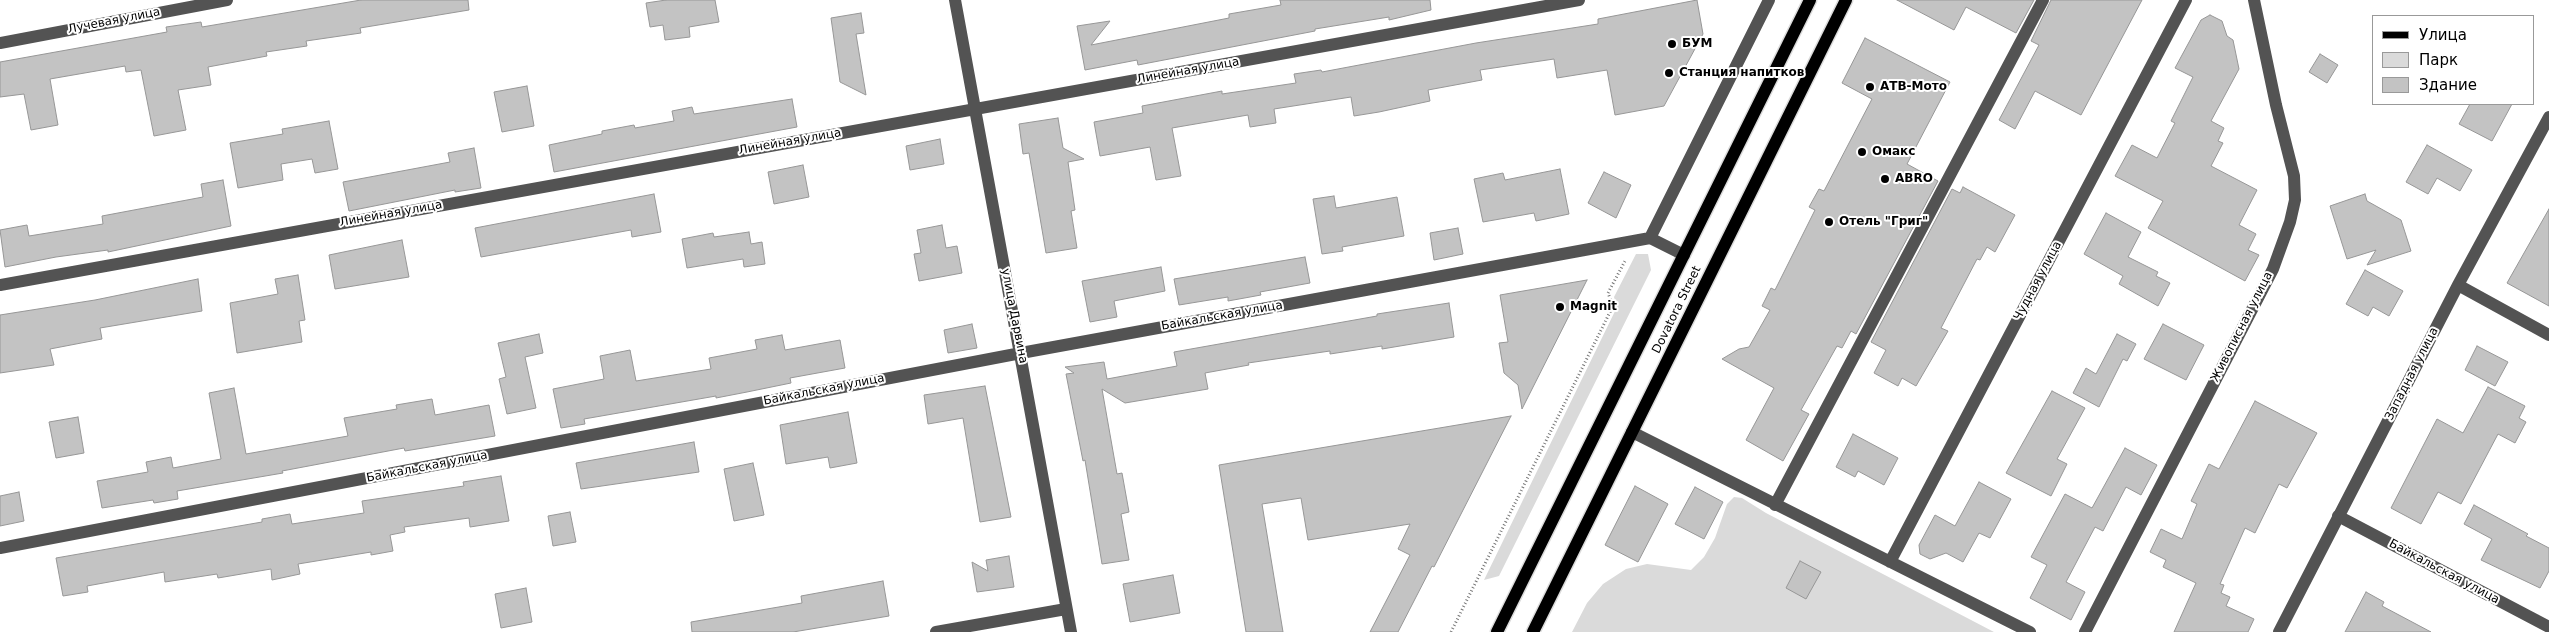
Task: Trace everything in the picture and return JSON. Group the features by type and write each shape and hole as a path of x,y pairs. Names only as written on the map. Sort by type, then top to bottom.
{"main road":[{"name":"Dovatora Street","path":"1497,632 1810,0"},
{"name":"Dovatora Street","path":"1533,632 1846,0"}],"street":[{"name":"Лучевая улица","path":"0,43 227,0"},
{"name":"улица Дарвина","path":"955,0 1071,632"},
{"name":"Линейная улица","path":"0,285 1579,0"},
{"path":"1650,238 1769,0"},
{"path":"1775,504 2043,0"},
{"name":"Чудная улица","path":"1890,562 2186,0"},
{"name":"Живописная улица","path":"2085,632 2273,269 2290,222 2295,200 2294,176 2276,105 2254,0"},
{"name":"Западная улица","path":"2279,632 2458,285 2549,117"},
{"name":"Байкальская улица","path":"0,548 1021,353 1650,238"},
{"name":"Dovatora Street","path":"1650,238 1684,255"},
{"path":"2458,285 2549,335"},
{"path":"1632,432 2030,632"},
{"name":"Байкальская улица","path":"2338,516 2549,627"},
{"path":"936,632 1066,609"}],"path":[{"path":"1451,632 1613,306 1608,293 1635,240"}],"green space":[{"path":"1636,254 1648,254 1651,270 1499,576 1484,580 1617,307 1614,297"},
{"path":"1734,497 1742,498 1766,513 1994,632 1572,632 1587,603 1603,584 1626,569 1647,564 1691,570 1704,557 1715,538 1727,504"}],"building":[{"path":"361,0 468,0 469,10 360,28 361,33 306,41 307,46 266,52 267,56 208,67 211,85 178,90 186,130 154,136 141,70 126,72 125,66 50,79 58,125 31,130 24,94 0,97 0,62 167,32 166,27 201,22 202,27"},
{"path":"666,0 715,0 719,22 689,27 690,37 665,40 663,25 650,27 646,3"},
{"path":"1280,0 1430,0 1431,10 1389,20 1389,17 1315,29 1315,31 1138,65 1137,60 1085,70 1077,26 1110,21 1091,45 1229,18 1229,14 1281,5"},
{"path":"1697,0 1703,34 1664,106 1615,115 1607,70 1557,78 1554,59 1480,70 1482,80 1428,90 1430,101 1379,112 1354,116 1351,97 1274,109 1276,123 1250,127 1248,115 1172,128 1181,176 1156,180 1150,147 1100,156 1094,122 1143,113 1142,106 1222,91 1222,94 1296,83 1294,74 1321,70 1322,72 1476,43 1598,24 1598,19"},
{"path":"1897,0 2034,0 2016,33 1966,7 1954,30"},
{"path":"2051,0 2142,0 2081,115 2035,91 2015,129 1999,120 2039,45 2031,41"},
{"path":"861,13 864,33 856,34 866,95 840,82 831,18"},
{"path":"2210,15 2222,21 2227,36 2233,40 2239,69 2211,121 2224,128 2218,141 2223,143 2211,166 2257,190 2239,225 2256,234 2248,250 2259,255 2245,281 2148,228 2163,201 2115,176 2132,145 2157,158 2175,123 2171,121 2193,77 2175,68 2201,20"},
{"path":"1865,38 1950,82 1907,164 1938,181 1856,334 1851,331 1842,348 1837,346 1801,410 1809,414 1783,461 1746,440 1774,388 1722,359 1739,349 1749,347 1770,310 1762,306 1771,288 1775,290 1815,210 1809,207 1819,189 1824,191 1872,99 1842,83"},
{"path":"2320,54 2338,65 2327,83 2309,72"},
{"path":"527,86 534,126 502,132 494,92"},
{"path":"792,99 797,127 554,172 549,145 602,134 602,131 634,125 635,128 674,121 672,111 692,107 694,114"},
{"path":"2469,105 2511,105 2492,141 2459,124"},
{"path":"1058,118 1063,148 1084,159 1068,162 1075,210 1071,211 1077,248 1046,253 1029,153 1023,154 1019,124"},
{"path":"329,121 338,169 315,173 312,159 281,164 283,180 238,188 230,143 283,134 282,129"},
{"path":"940,139 944,164 910,170 906,146"},
{"path":"2427,145 2472,170 2460,191 2437,178 2428,194 2406,182"},
{"path":"474,148 481,188 455,192 455,190 349,211 343,182 450,162 448,153"},
{"path":"803,165 809,197 774,204 768,172"},
{"path":"1560,169 1569,214 1536,221 1534,213 1483,222 1474,179 1503,173 1505,180"},
{"path":"1604,172 1631,185 1616,218 1588,203"},
{"path":"223,180 231,226 108,252 108,250 56,257 5,267 0,230 27,225 29,236 103,224 102,216 203,197 201,184"},
{"path":"1963,187 2015,215 1995,252 1987,247 1980,260 1977,259 1941,328 1948,331 1916,386 1902,378 1898,386 1874,373 1886,350 1871,342 1952,189 1960,193"},
{"path":"654,194 661,232 632,237 631,230 481,257 475,228"},
{"path":"2365,194 2367,201 2401,220 2411,251 2367,265 2376,250 2347,259 2330,206"},
{"path":"1334,196 1336,208 1397,197 1404,236 1342,247 1343,251 1322,254 1313,199"},
{"path":"2549,209 2549,306 2507,283"},
{"path":"2106,213 2141,232 2128,257 2158,272 2156,276 2170,283 2158,306 2119,284 2123,276 2084,254"},
{"path":"942,225 946,248 957,246 962,273 919,281 914,254 921,253 917,230"},
{"path":"1458,228 1463,254 1434,260 1430,233"},
{"path":"749,232 751,244 762,242 765,264 744,267 743,259 687,268 682,239 713,233 714,237"},
{"path":"402,240 409,277 335,289 329,255"},
{"path":"1305,257 1310,283 1260,292 1261,295 1228,301 1228,297 1179,305 1174,279"},
{"path":"1161,267 1165,291 1114,301 1117,317 1090,322 1082,281"},
{"path":"2365,270 2403,291 2389,316 2373,307 2368,316 2346,304"},
{"path":"298,275 305,320 299,321 302,342 237,353 230,303 278,294 275,279"},
{"path":"198,279 202,311 100,328 102,339 50,349 54,365 0,373 0,315 95,300"},
{"path":"1587,280 1522,409 1518,385 1504,373 1499,343 1508,342 1500,295"},
{"path":"1449,303 1454,337 1382,349 1382,346 1330,354 1330,351 1248,363 1249,365 1205,373 1208,389 1125,403 1102,389 1117,474 1122,473 1129,512 1121,514 1129,560 1102,564 1085,460 1083,461 1066,374 1074,373 1065,367 1104,362 1107,379 1177,366 1174,352 1377,316 1377,314"},
{"path":"972,324 977,348 948,353 944,330"},
{"path":"2163,324 2204,345 2186,380 2144,359"},
{"path":"539,334 543,353 525,357 536,408 507,414 499,379 506,377 498,343"},
{"path":"2117,334 2136,344 2127,361 2123,359 2099,407 2073,393 2086,368 2096,374"},
{"path":"782,335 785,350 840,340 845,368 790,378 791,383 747,392 584,419 585,424 561,428 553,389 604,379 600,356 630,350 636,381 711,369 709,358 757,349 755,340"},
{"path":"2477,346 2508,362 2495,386 2465,370"},
{"path":"985,386 1011,517 980,522 963,418 928,424 924,395"},
{"path":"2488,387 2525,406 2519,418 2526,422 2515,443 2498,434 2461,504 2438,492 2421,524 2391,508 2437,419 2463,433"},
{"path":"234,388 246,454 348,436 344,418 397,409 396,405 432,399 435,415 489,405 495,436 405,451 404,448 282,471 283,473 177,491 178,499 154,503 153,500 102,508 97,481 148,472 146,462 171,457 173,468 221,459 209,393"},
{"path":"2052,391 2085,408 2057,459 2067,464 2051,496 2006,473"},
{"path":"2255,401 2317,433 2287,488 2279,484 2255,533 2245,528 2220,584 2224,585 2221,593 2230,597 2226,606 2254,619 2248,632 2174,632 2196,583 2163,567 2166,560 2150,552 2161,529 2182,539 2197,504 2191,501 2209,464 2219,469"},
{"path":"848,412 857,463 830,468 828,457 786,464 780,425"},
{"path":"1511,416 1434,567 1432,566 1398,632 1370,632 1410,555 1398,549 1410,524 1308,540 1301,498 1262,504 1283,632 1246,632 1219,465"},
{"path":"78,417 84,453 56,458 49,422"},
{"path":"1853,434 1898,458 1884,485 1858,471 1855,477 1836,467"},
{"path":"694,442 699,472 581,489 576,463"},
{"path":"2125,448 2157,465 2141,495 2126,487 2103,531 2095,527 2066,582 2085,592 2071,620 2030,598 2047,565 2031,557 2065,494 2092,508"},
{"path":"753,463 764,515 734,521 724,469"},
{"path":"501,476 509,521 470,527 469,518 404,527 405,532 390,535 393,551 371,555 371,552 298,564 300,574 272,580 271,569 218,578 217,574 165,582 164,572 87,586 88,592 63,596 56,558 262,522 262,519 290,514 292,524 364,513 362,501 464,486 463,482"},
{"path":"1979,482 2011,499 1990,538 1979,533 1963,562 1946,553 1930,559 1920,554 1919,545 1935,515 1955,526"},
{"path":"1635,486 1668,504 1638,562 1605,545"},
{"path":"1695,487 1723,502 1704,539 1675,524"},
{"path":"19,492 24,521 0,526 0,496"},
{"path":"2474,505 2528,534 2526,536 2549,548 2549,571 2540,588 2481,560 2492,539 2464,524"},
{"path":"570,512 576,542 553,546 548,516"},
{"path":"1009,556 1014,587 977,592 972,562 988,571 986,560"},
{"path":"1800,561 1821,572 1806,599 1786,588"},
{"path":"1173,575 1180,613 1130,622 1123,584"},
{"path":"883,581 889,616 793,632 692,632 691,622 802,603 801,596"},
{"path":"526,588 532,622 501,628 495,594"},
{"path":"2366,592 2384,602 2382,606 2431,632 2345,632"}],"place":[{"name":"БУМ","path":"1672,44"},
{"name":"Станция напитков","path":"1669,73"},
{"name":"АТВ-Мото","path":"1870,87"},
{"name":"Омакс","path":"1862,152"},
{"name":"ABRO","path":"1885,179"},
{"name":"Отель \"Григ\"","path":"1829,222"},
{"name":"Magnit","path":"1560,307"}]}
